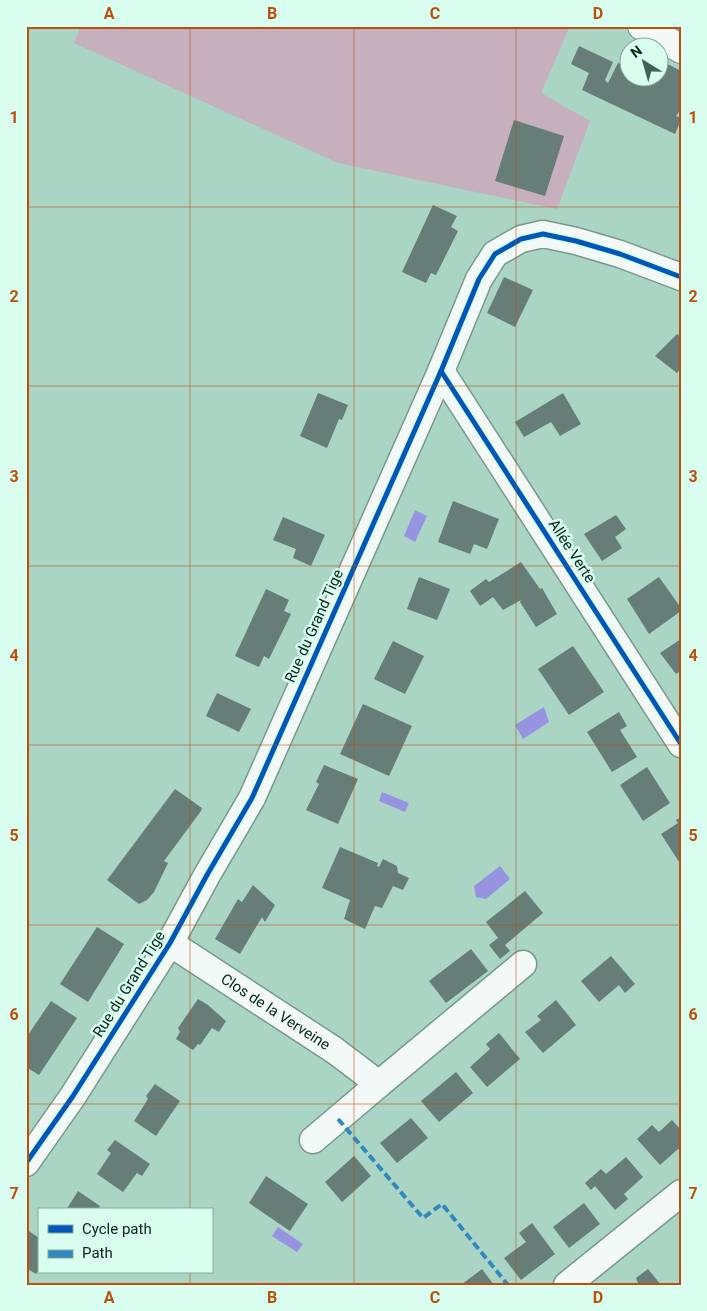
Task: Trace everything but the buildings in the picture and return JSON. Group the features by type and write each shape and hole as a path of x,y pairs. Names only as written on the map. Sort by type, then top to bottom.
{"street":[{"path":"642,26 681,49"},
{"name":"Rue du Grand Tige","path":"26,1163 73,1096 170,943 252,798 442,371 479,280 495,254 521,239 543,234 576,241 620,254 681,277"},
{"name":"Allée Verte","path":"442,371 681,744"},
{"name":"Clos de la Verveine","path":"170,943 334,1050 379,1084"},
{"path":"313,1140 524,964"},
{"path":"567,1285 681,1193"}],"shaded area":[{"path":"81,26 570,26 541,93 590,121 557,209 338,163 74,43"},
{"path":"415,510 427,516 415,542 404,536"},
{"path":"544,707 549,722 523,739 515,725"},
{"path":"382,792 409,803 405,812 379,801"},
{"path":"500,866 510,879 486,899 476,897 474,886"},
{"path":"278,1227 303,1244 297,1252 272,1236"}],"marked path":[{"path":"338,1119 423,1218 442,1204 508,1285"}],"cycle path":[{"path":"26,1163 73,1096 170,943 252,798 441,371 479,279 495,254 521,239 543,234 576,241 620,254 681,277"},
{"path":"441,371 681,744"}]}
